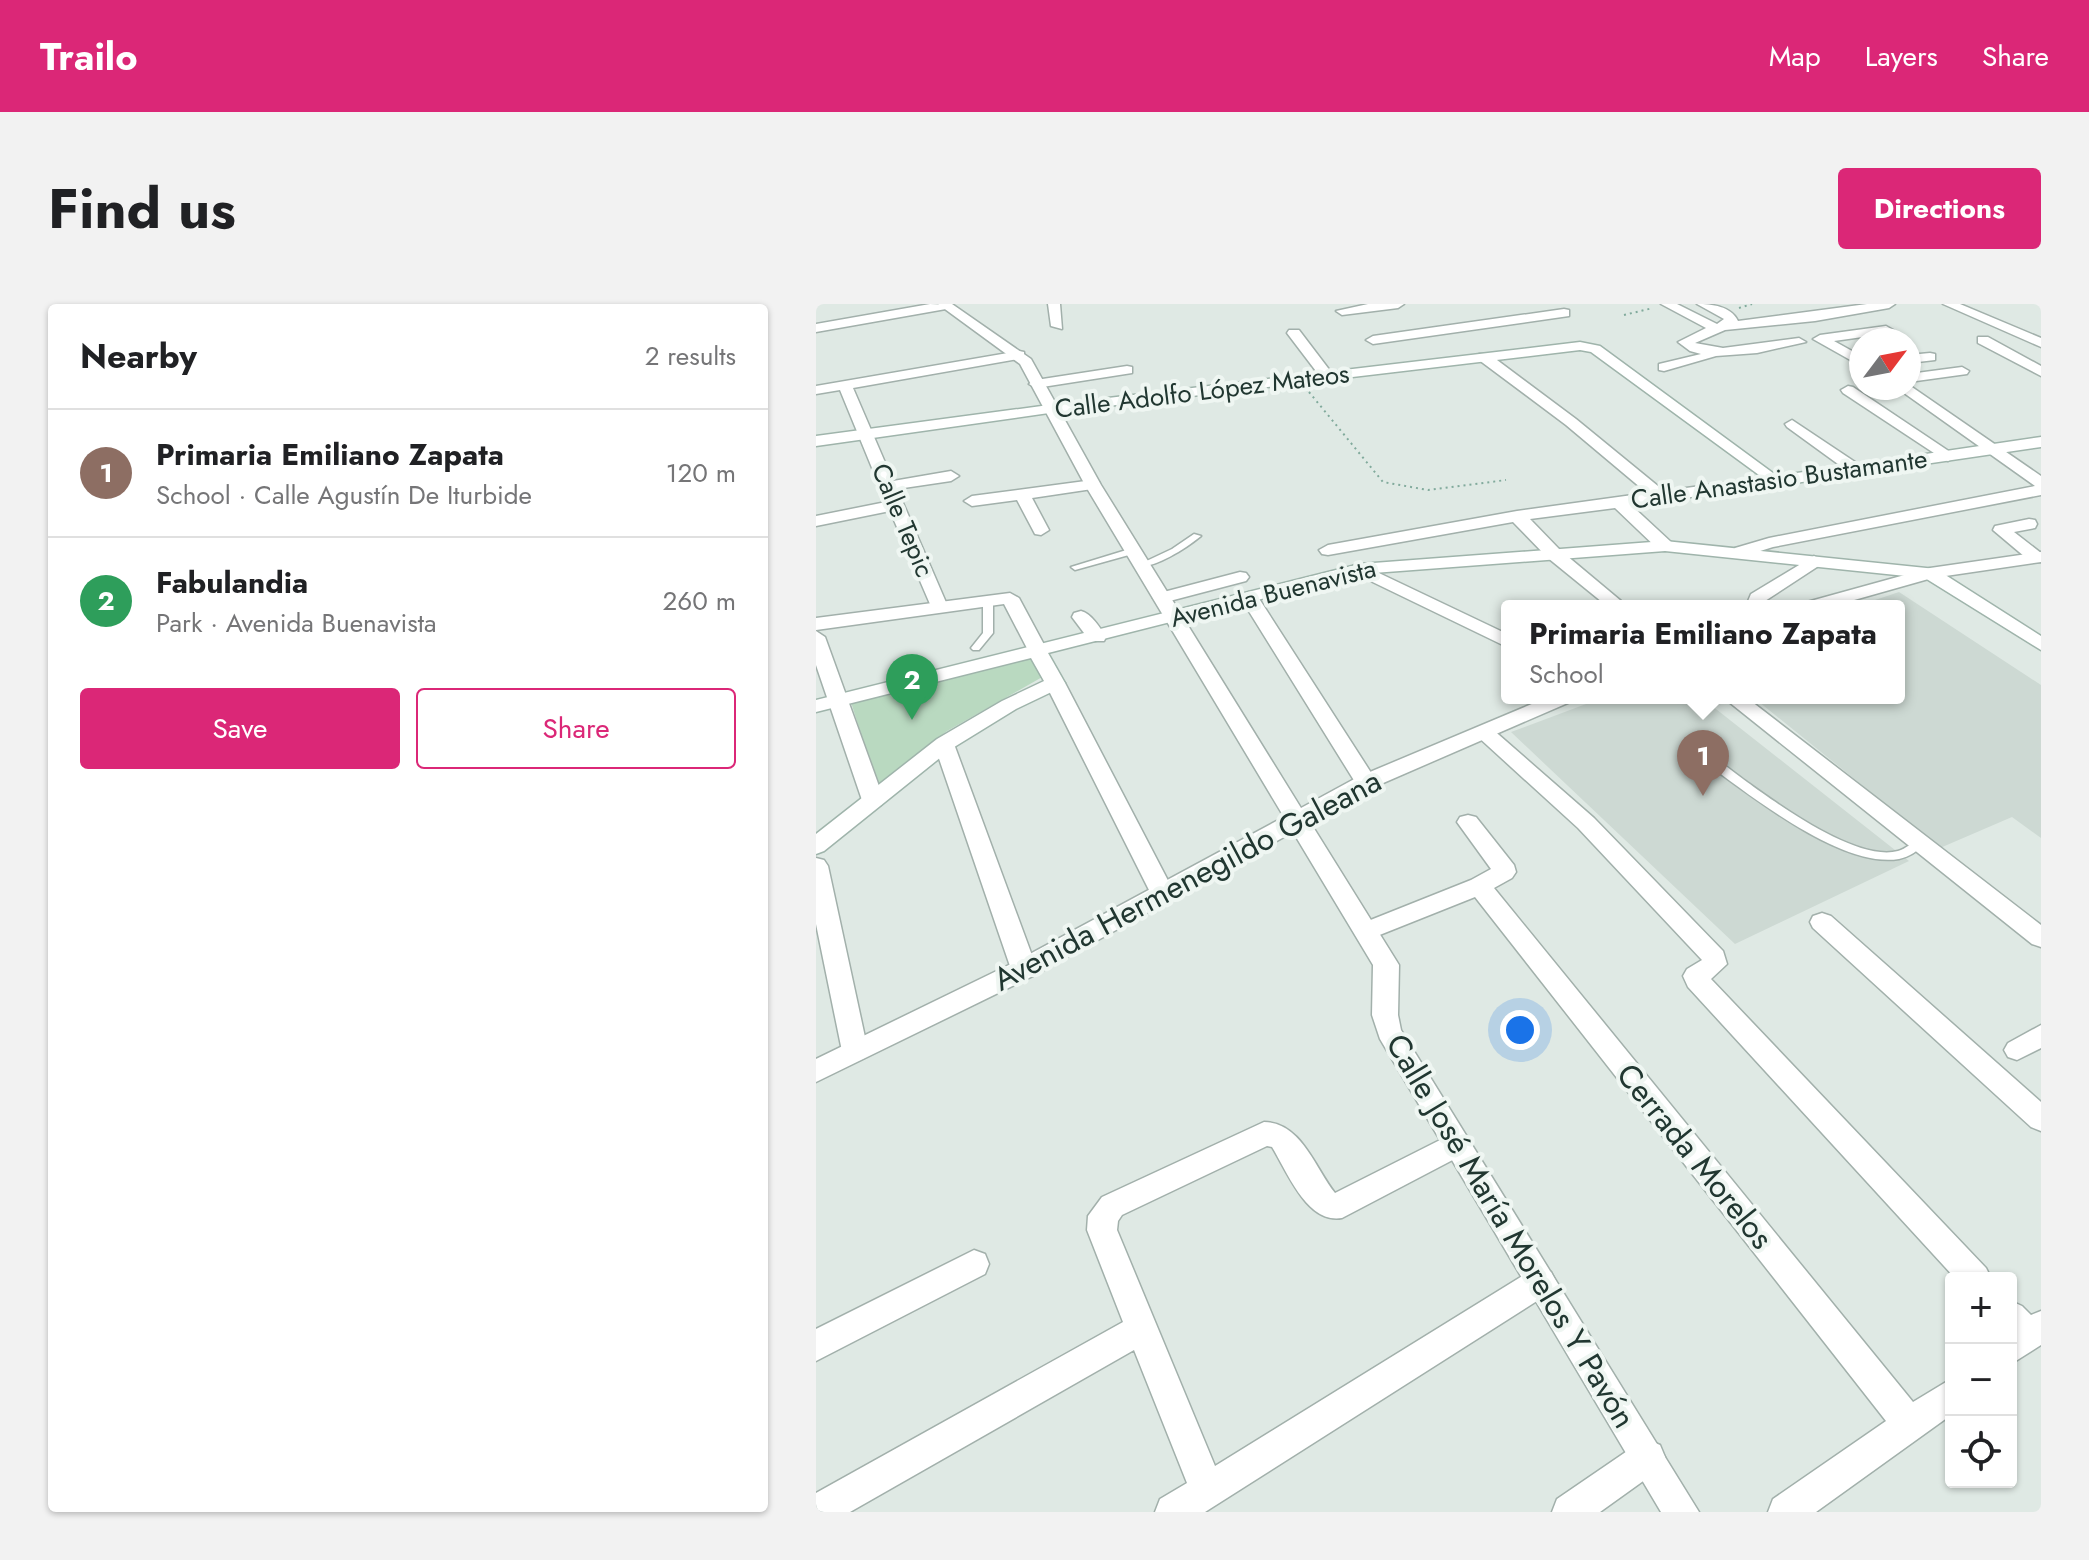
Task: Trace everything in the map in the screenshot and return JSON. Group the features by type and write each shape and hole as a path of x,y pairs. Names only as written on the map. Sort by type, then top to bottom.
{"street":[{"path":"816,328 945,304 1019,355"},
{"path":"1055,304 1057,326"},
{"path":"1342,311 1398,304"},
{"path":"1535,310 1372,334 1566,312 1552,304"},
{"path":"1667,304 1722,328 1889,304"},
{"path":"1703,304 1730,317 1732,322 1685,342 1693,348 1734,351 1799,342"},
{"path":"1949,304 2041,343"},
{"path":"1294,333 1327,376"},
{"path":"1849,335 1820,339 1849,355"},
{"path":"1983,340 2041,372"},
{"name":"Calle Adolfo López Mateos","path":"816,441 1049,409 1589,346 1670,401 1774,481"},
{"path":"1664,367 1702,359 1709,356 1708,351"},
{"path":"816,390 1019,355"},
{"name":"Calle José María Morelos Y Pavón","path":"1019,355 1093,485 1295,820 1367,931 1386,965 1388,980 1383,1018 1389,1032 1681,1512"},
{"path":"1484,357 1571,422 1660,496"},
{"path":"1921,358 1930,357"},
{"path":"1036,384 1127,370"},
{"path":"1921,376 1962,371"},
{"name":"Calle Tepic","path":"845,386 939,607"},
{"path":"1848,390 1948,456"},
{"path":"1921,399 2041,483"},
{"path":"1792,424 1855,469"},
{"name":"Calle Anastasio Bustamante","path":"1328,550 1517,516 2041,442"},
{"path":"889,486 951,476"},
{"path":"972,501 1093,485"},
{"path":"1741,552 1769,543 2041,490"},
{"path":"1022,495 1041,530"},
{"path":"1617,501 1665,546"},
{"path":"816,521 897,505"},
{"path":"1517,516 1554,554 1611,600"},
{"path":"2029,524 2001,530 2039,557"},
{"name":"Avenida Buenavista","path":"816,706 1360,569 1665,546 1930,573"},
{"path":"1834,600 1930,573 2039,557"},
{"path":"1756,600 1814,561"},
{"path":"1360,569 1501,638"},
{"path":"1930,573 2041,644"},
{"path":"1162,598 1240,577"},
{"path":"1249,597 1366,782"},
{"path":"816,624 1010,598 1163,894"},
{"path":"1081,617 1097,637"},
{"path":"816,637 873,800"},
{"path":"816,846 944,744 1009,705 1055,683"},
{"name":"Avenida Hermenegildo Galeana","path":"816,1071 1024,969 1366,782 1549,704"},
{"path":"1742,704 2041,938"},
{"path":"1484,732 1586,823 1714,957 1714,964 1696,976 1697,980 1969,1272"},
{"path":"944,744 1024,969"},
{"path":"1367,931 1479,886 1504,872 1502,865 1468,822"},
{"path":"816,866 855,1051"},
{"name":"Cerrada Morelos","path":"1479,886 1911,1426"},
{"path":"1822,922 2041,1119"},
{"path":"2017,1050 2041,1035"},
{"path":"1208,1491 1102,1230 1103,1216 1112,1206 1264,1134 1275,1134 1282,1139 1330,1207 1342,1205 1456,1145"},
{"path":"816,1346 974,1264"},
{"path":"1173,1512 1540,1282"},
{"path":"816,1512 1141,1329"},
{"path":"1786,1512 1945,1400"},
{"path":"1570,1512 1648,1457"}],"lane":[{"path":"1075,567 1175,551 1197,536"},
{"path":"976,648 988,633 988,600"},
{"path":"1700,754 1831,842 1871,853 1899,855 1920,843"}],"path":[{"path":"1624,315 1667,304"},
{"path":"1298,380 1383,482 1397,488 1437,490 1506,480"}],"shaded area":[{"path":"1899,592 2041,685 2041,838 2012,817 1940,848 1761,704 1905,704 1905,600 1875,600"},
{"path":"1586,704 1710,704 1909,861 1735,944 1511,732"}],"green space":[{"path":"1033,655 1044,676 947,731 877,786 851,702"}],"place":[{"name":"Fabulandia","path":"912,720"},
{"name":"Primaria Emiliano Zapata","path":"1703,796"}]}
